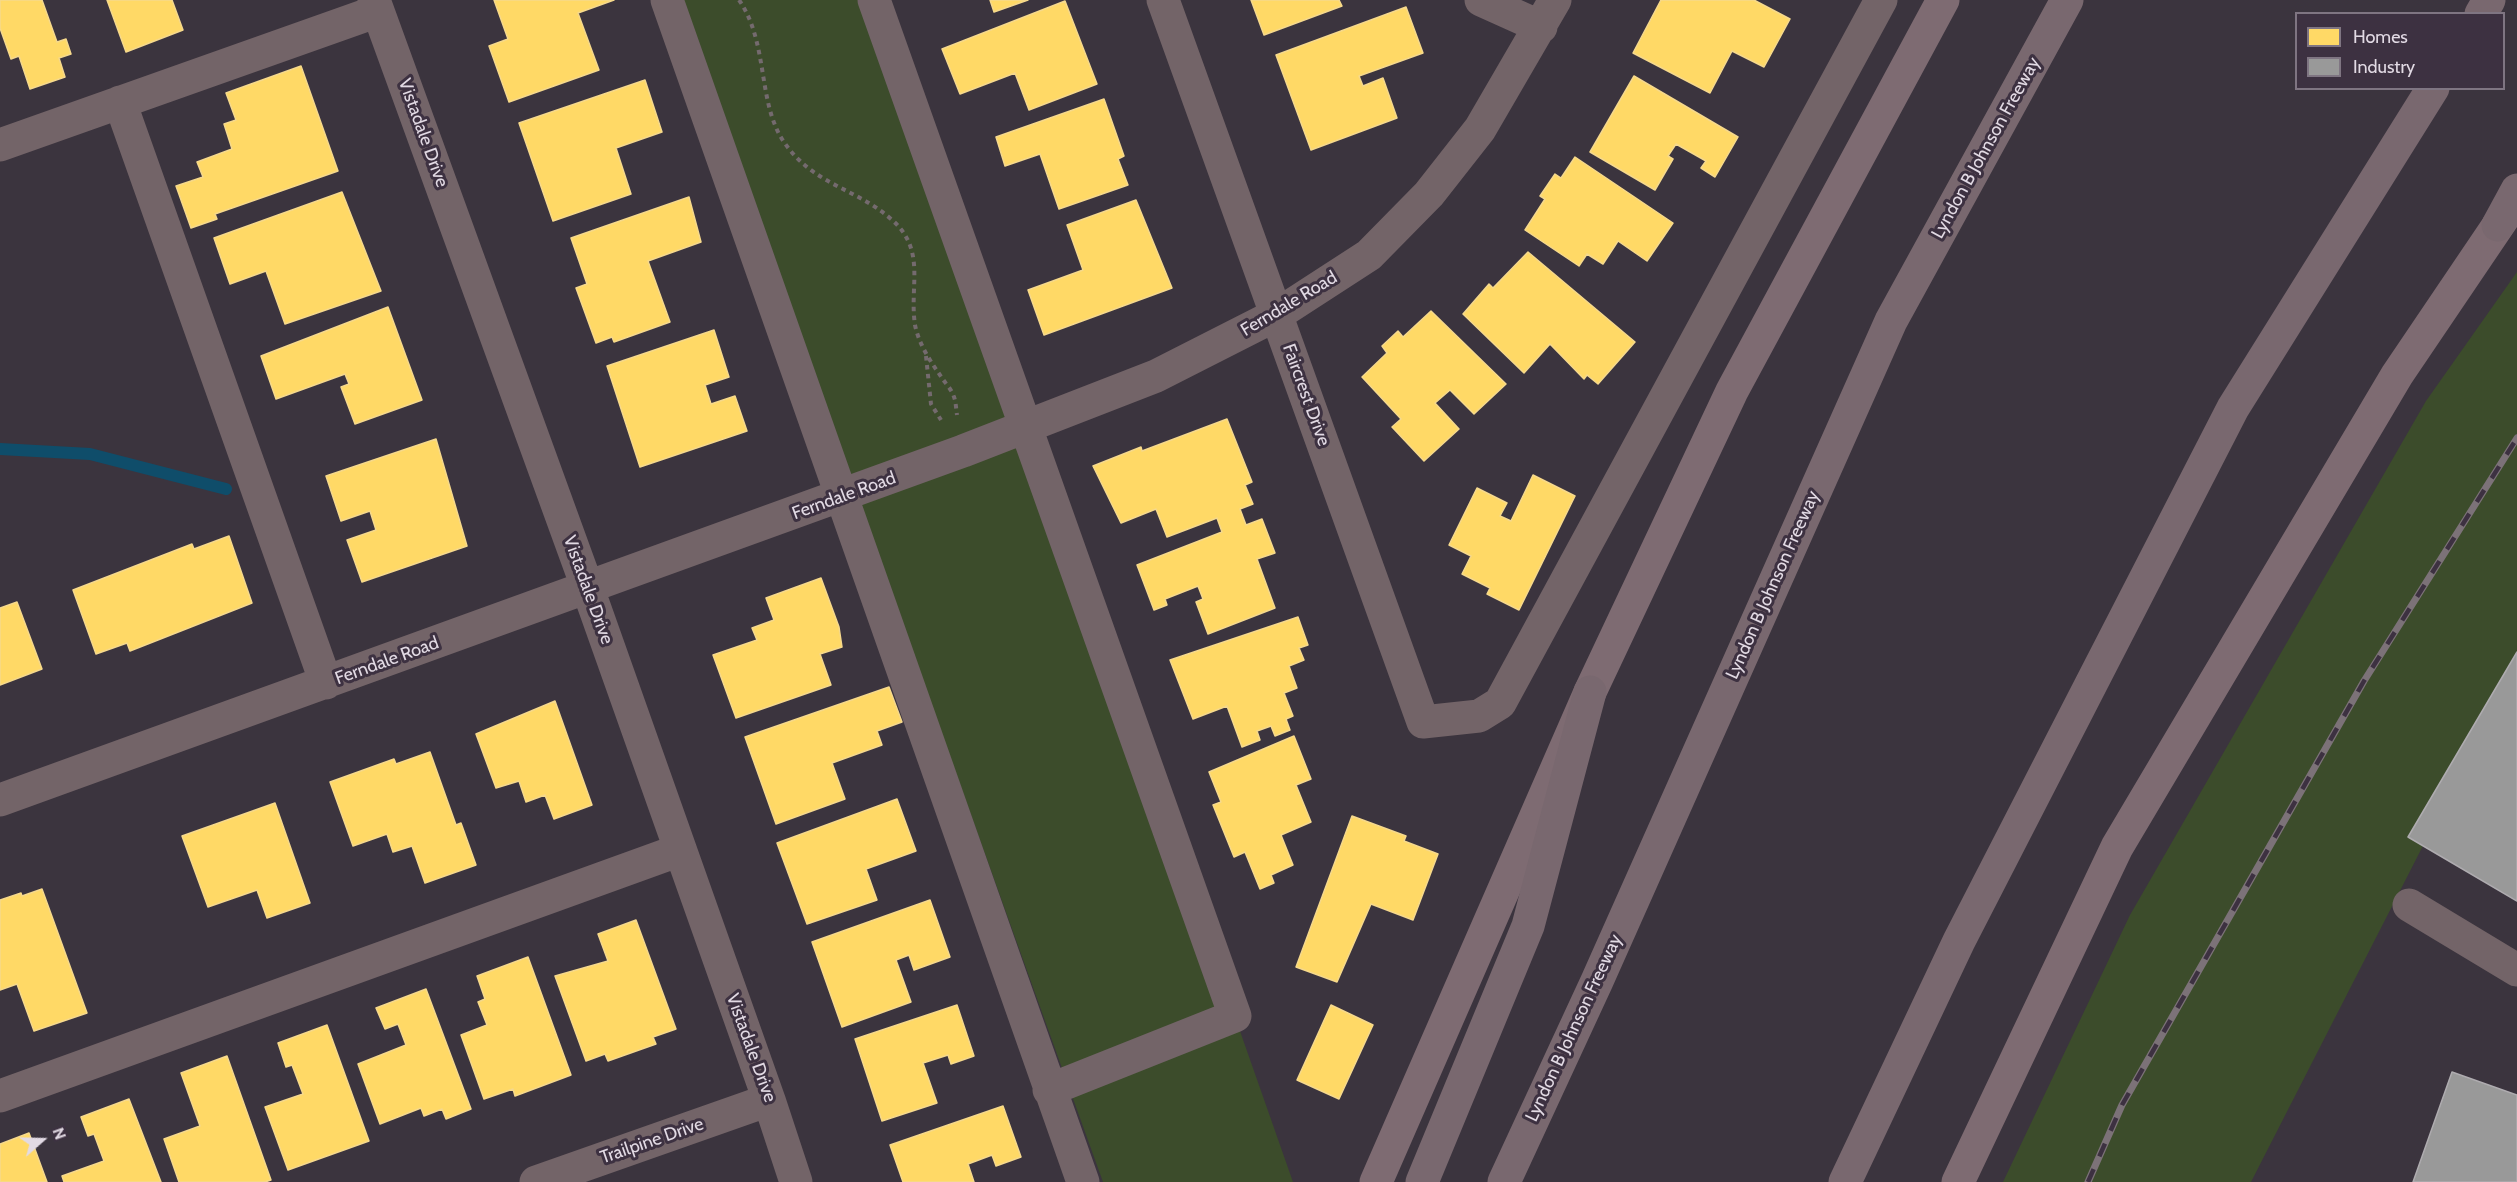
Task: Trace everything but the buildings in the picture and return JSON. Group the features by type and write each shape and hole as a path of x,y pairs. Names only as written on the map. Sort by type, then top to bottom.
{"highway":[{"name":"Lyndon B Johnson Freeway","path":"1504,1182 1597,981 1891,321 2067,0"},
{"path":"1845,1182 1959,941 2233,408 2432,90"},
{"path":"2498,225 2517,190"},
{"path":"1422,1182 1528,926 1590,692"}],"main road":[{"path":"1376,1182 1590,692 1732,391 1943,0"},
{"path":"1958,1182 2117,848 2397,375 2517,198"}],"street":[{"path":"667,0 1083,1182"},
{"path":"874,0 1235,1016 1049,1090"},
{"name":"Faircrest Drive","path":"1163,0 1278,314 1423,722 1479,716 1500,703 1881,0"},
{"path":"1481,0 1548,13"},
{"path":"0,145 376,6"},
{"name":"Vistadale Drive","path":"376,6 588,589 796,1182"},
{"name":"Ferndale Road","path":"0,800 588,589 963,451 1156,376 1278,314 1369,255 1429,194 1480,129 1548,13"},
{"path":"120,102 326,683"},
{"path":"0,1096 680,850"},
{"path":"2409,905 2517,970"},
{"name":"Trailpine Drive","path":"536,1182 769,1100"}],"path":[{"path":"739,0 753,27 774,119 783,141 804,166 837,188 873,206 891,219 906,236 914,255 916,328 926,355 954,396 963,451"},
{"path":"926,355 931,404 963,451"}],"green space":[{"path":"678,0 878,0 1293,1182 1103,1182"},
{"path":"2517,272 2517,662 2251,1182 2003,1182 2130,915 2426,401"}],"waterway":[{"path":"0,449 90,454 226,489"}],"railway":[{"path":"2088,1182 2122,1105 2364,681 2517,438"}]}
